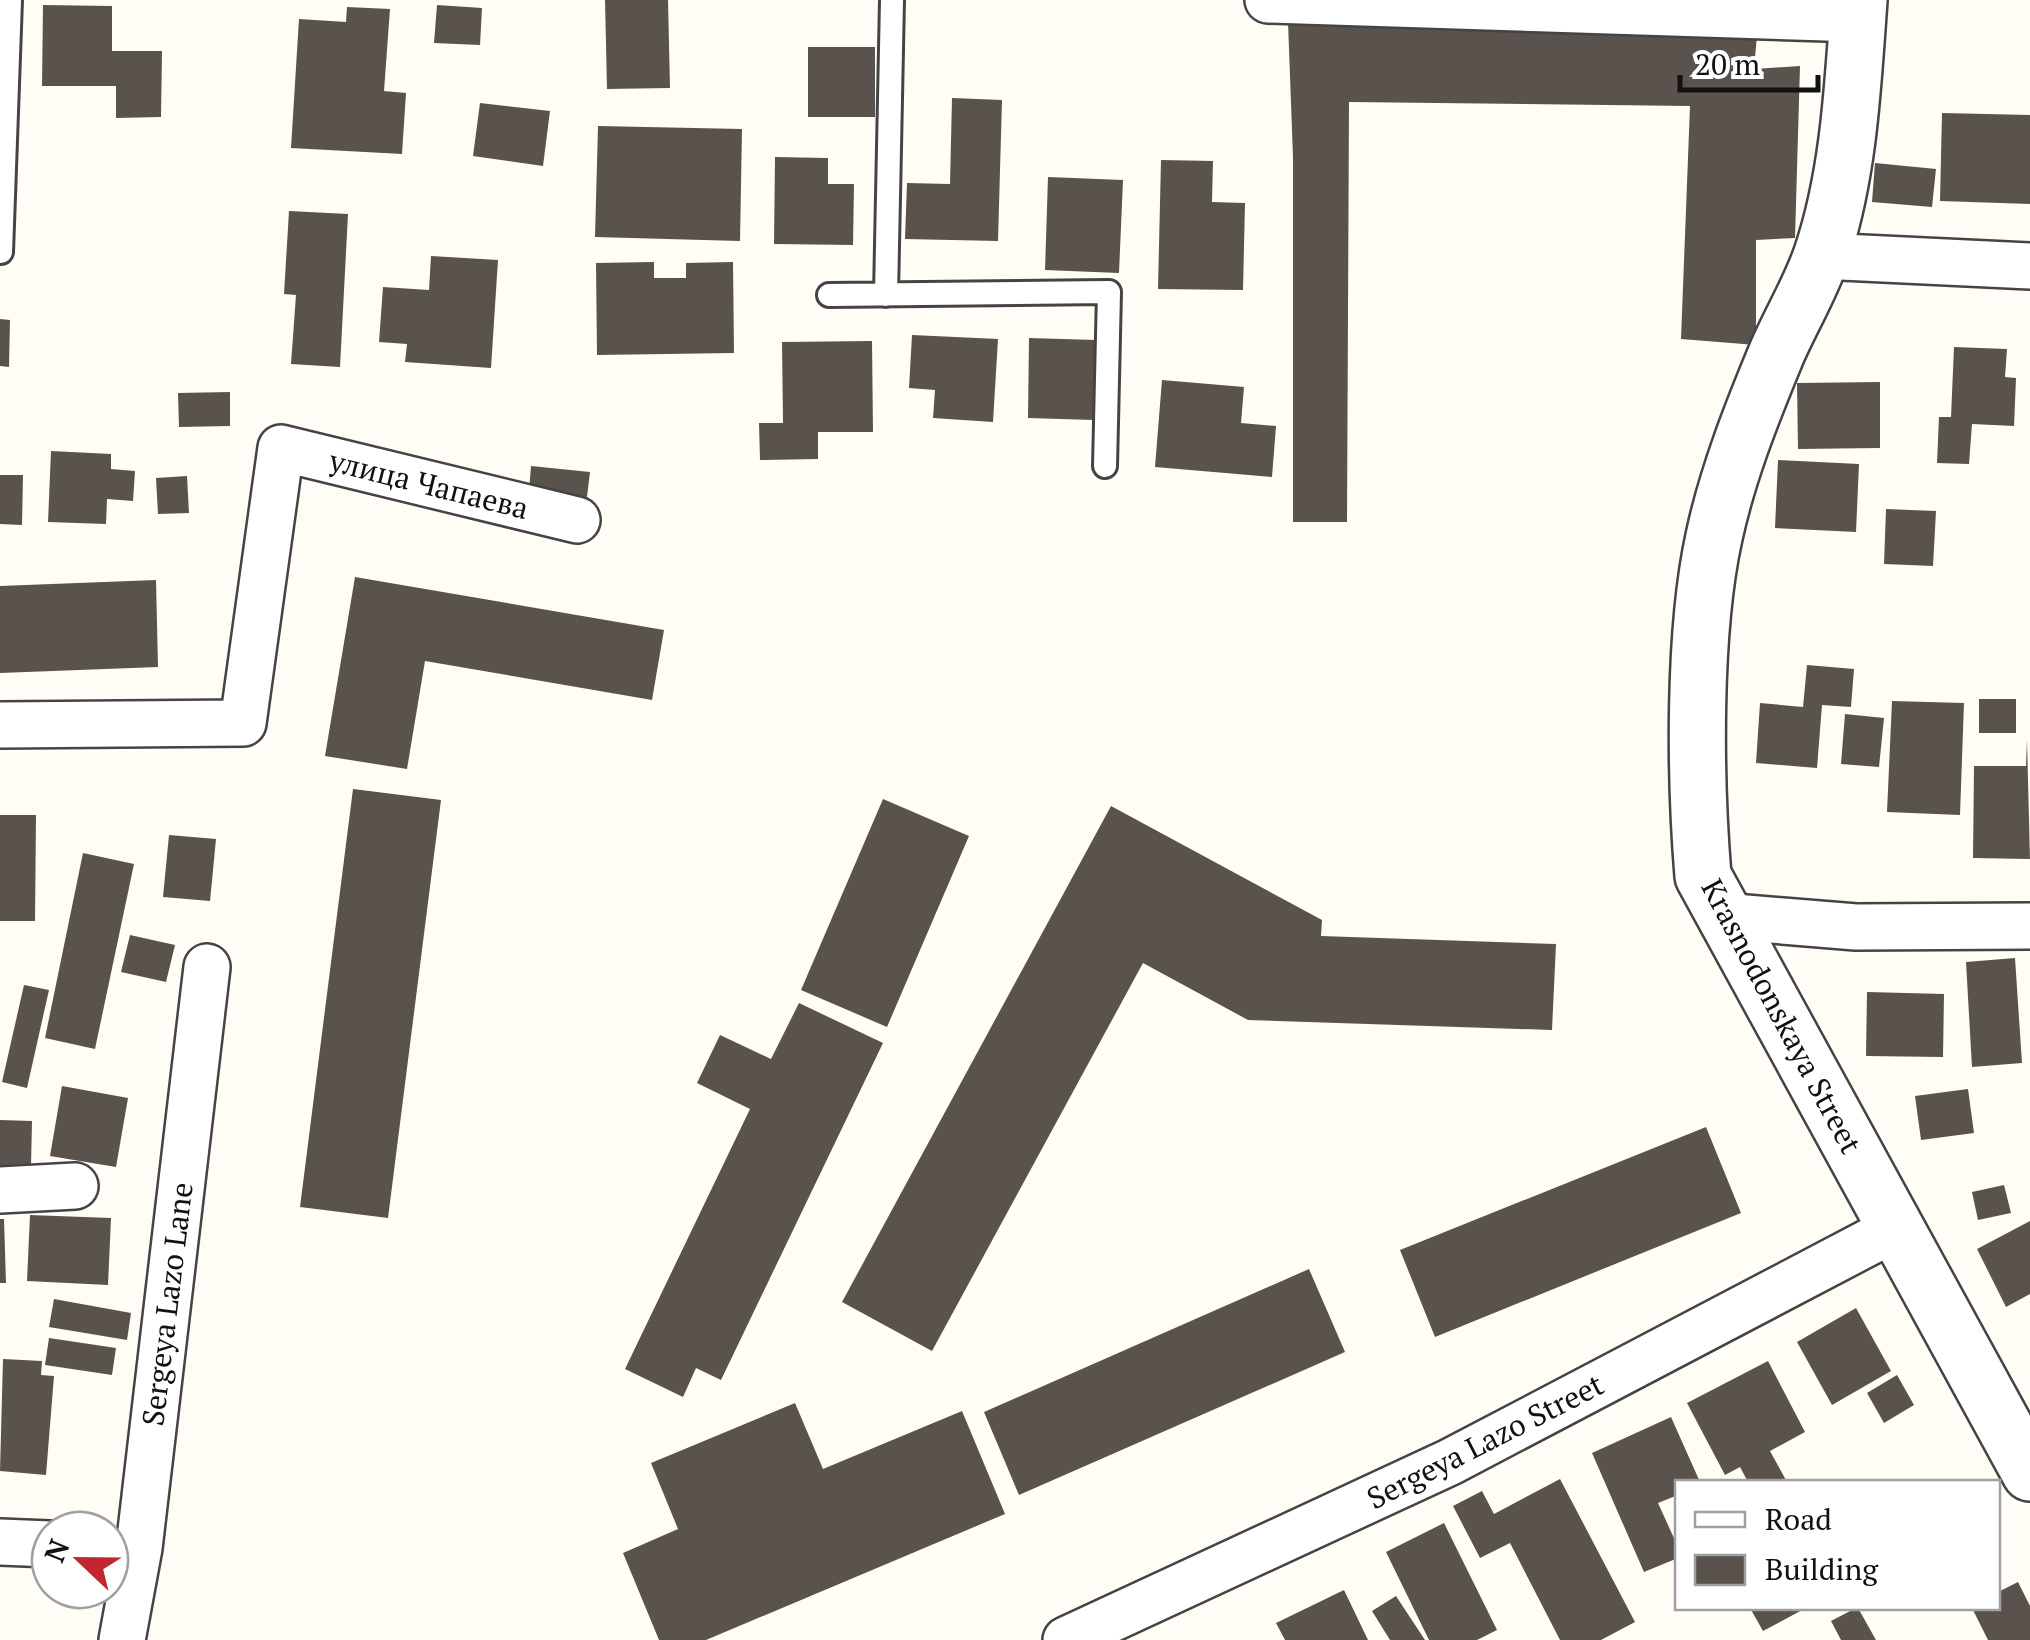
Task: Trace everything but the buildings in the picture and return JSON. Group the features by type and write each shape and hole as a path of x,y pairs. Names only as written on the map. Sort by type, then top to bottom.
{"street":[{"path":"1268,0 1859,10"},
{"name":"Krasnodonskaya Street","path":"1859,10 1837,198 1821,256 1774,358 1713,537 1702,625 1699,830 1703,876 2030,1473"},
{"path":"1821,256 2030,266"},
{"name":"улица Чапаева","path":"0,726 243,724 282,448 577,520"},
{"path":"1722,916 1856,927 2030,926"},
{"name":"Sergeya Lazo Lane","path":"129,1510 207,967"},
{"path":"0,1190 74,1186"},
{"name":"Sergeya Lazo Street","path":"1066,1640 1450,1462 1898,1228"},
{"path":"0,1542 30,1543"},
{"name":"Sergeya Lazo Lane","path":"122,1640 123,1610"}],"lane":[{"path":"1,252 10,0"},
{"path":"886,295 892,0"},
{"path":"829,296 1109,292 1105,466"}]}
